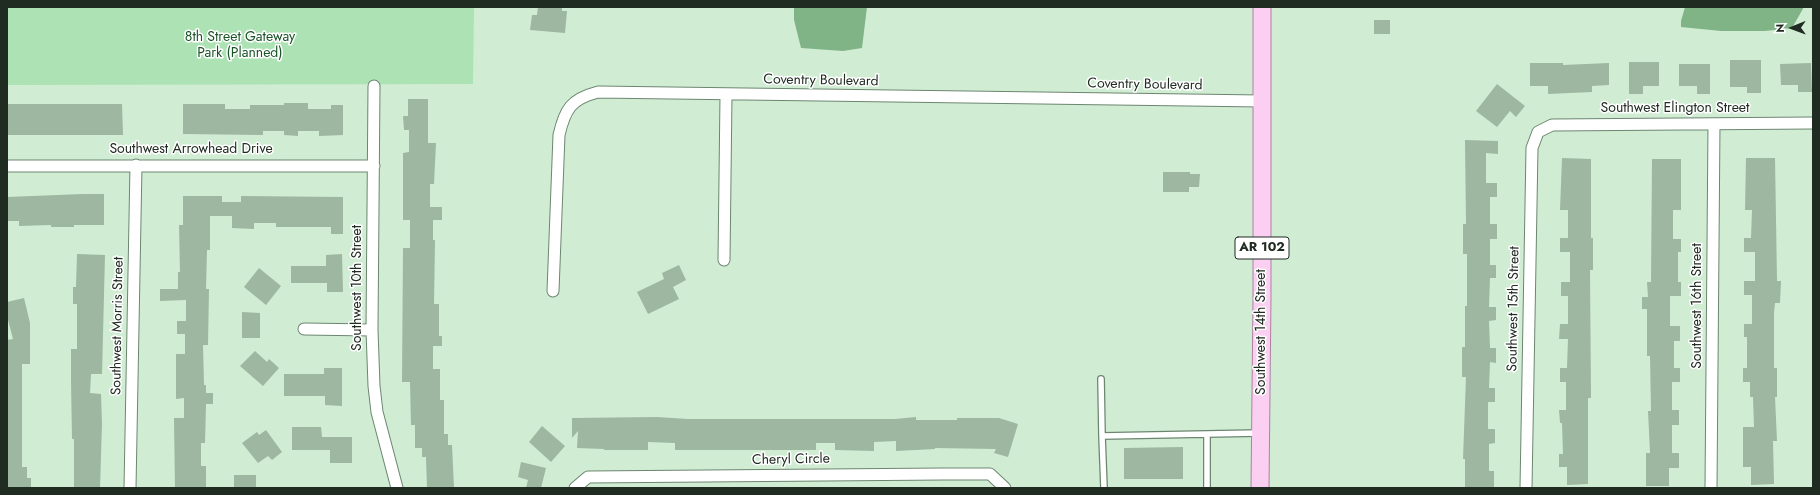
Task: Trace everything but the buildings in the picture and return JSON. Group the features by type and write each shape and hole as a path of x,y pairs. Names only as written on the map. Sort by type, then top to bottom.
{"main road":[{"name":"Southwest 14th Street","path":"1260,488 1262,7"}],"street":[{"name":"Southwest 10th Street","path":"374,86 372,330 374,386 377,412 397,488"},
{"name":"Coventry Boulevard","path":"552,291 559,135 564,115 573,104 583,96 598,92 726,95 1262,101"},
{"path":"724,260 726,95"},
{"name":"Southwest Elington Street","path":"1538,132 1552,125 1813,123"},
{"name":"Southwest 16th Street","path":"1711,488 1714,124"},
{"name":"Southwest 15th Street","path":"1526,488 1532,148 1538,132"},
{"name":"Southwest Morris Street","path":"130,488 136,165"},
{"name":"Southwest Arrowhead Drive","path":"7,166 374,166"},
{"path":"304,329 372,330"},
{"name":"Cheryl Circle","path":"575,488 588,477 943,474 990,474 1004,488"}],"lane":[{"path":"1101,379 1104,488"},
{"path":"1102,436 1261,433"},
{"path":"1207,434 1207,488"}],"green space":[{"name":"8th Street Gateway Park (Planned)","path":"7,7 474,7 473,84 7,85"}],"shaded area":[{"path":"794,7 867,7 862,48 843,51 801,48 794,20"},
{"path":"1685,7 1804,7 1792,28 1765,31 1721,31 1681,27"}]}
